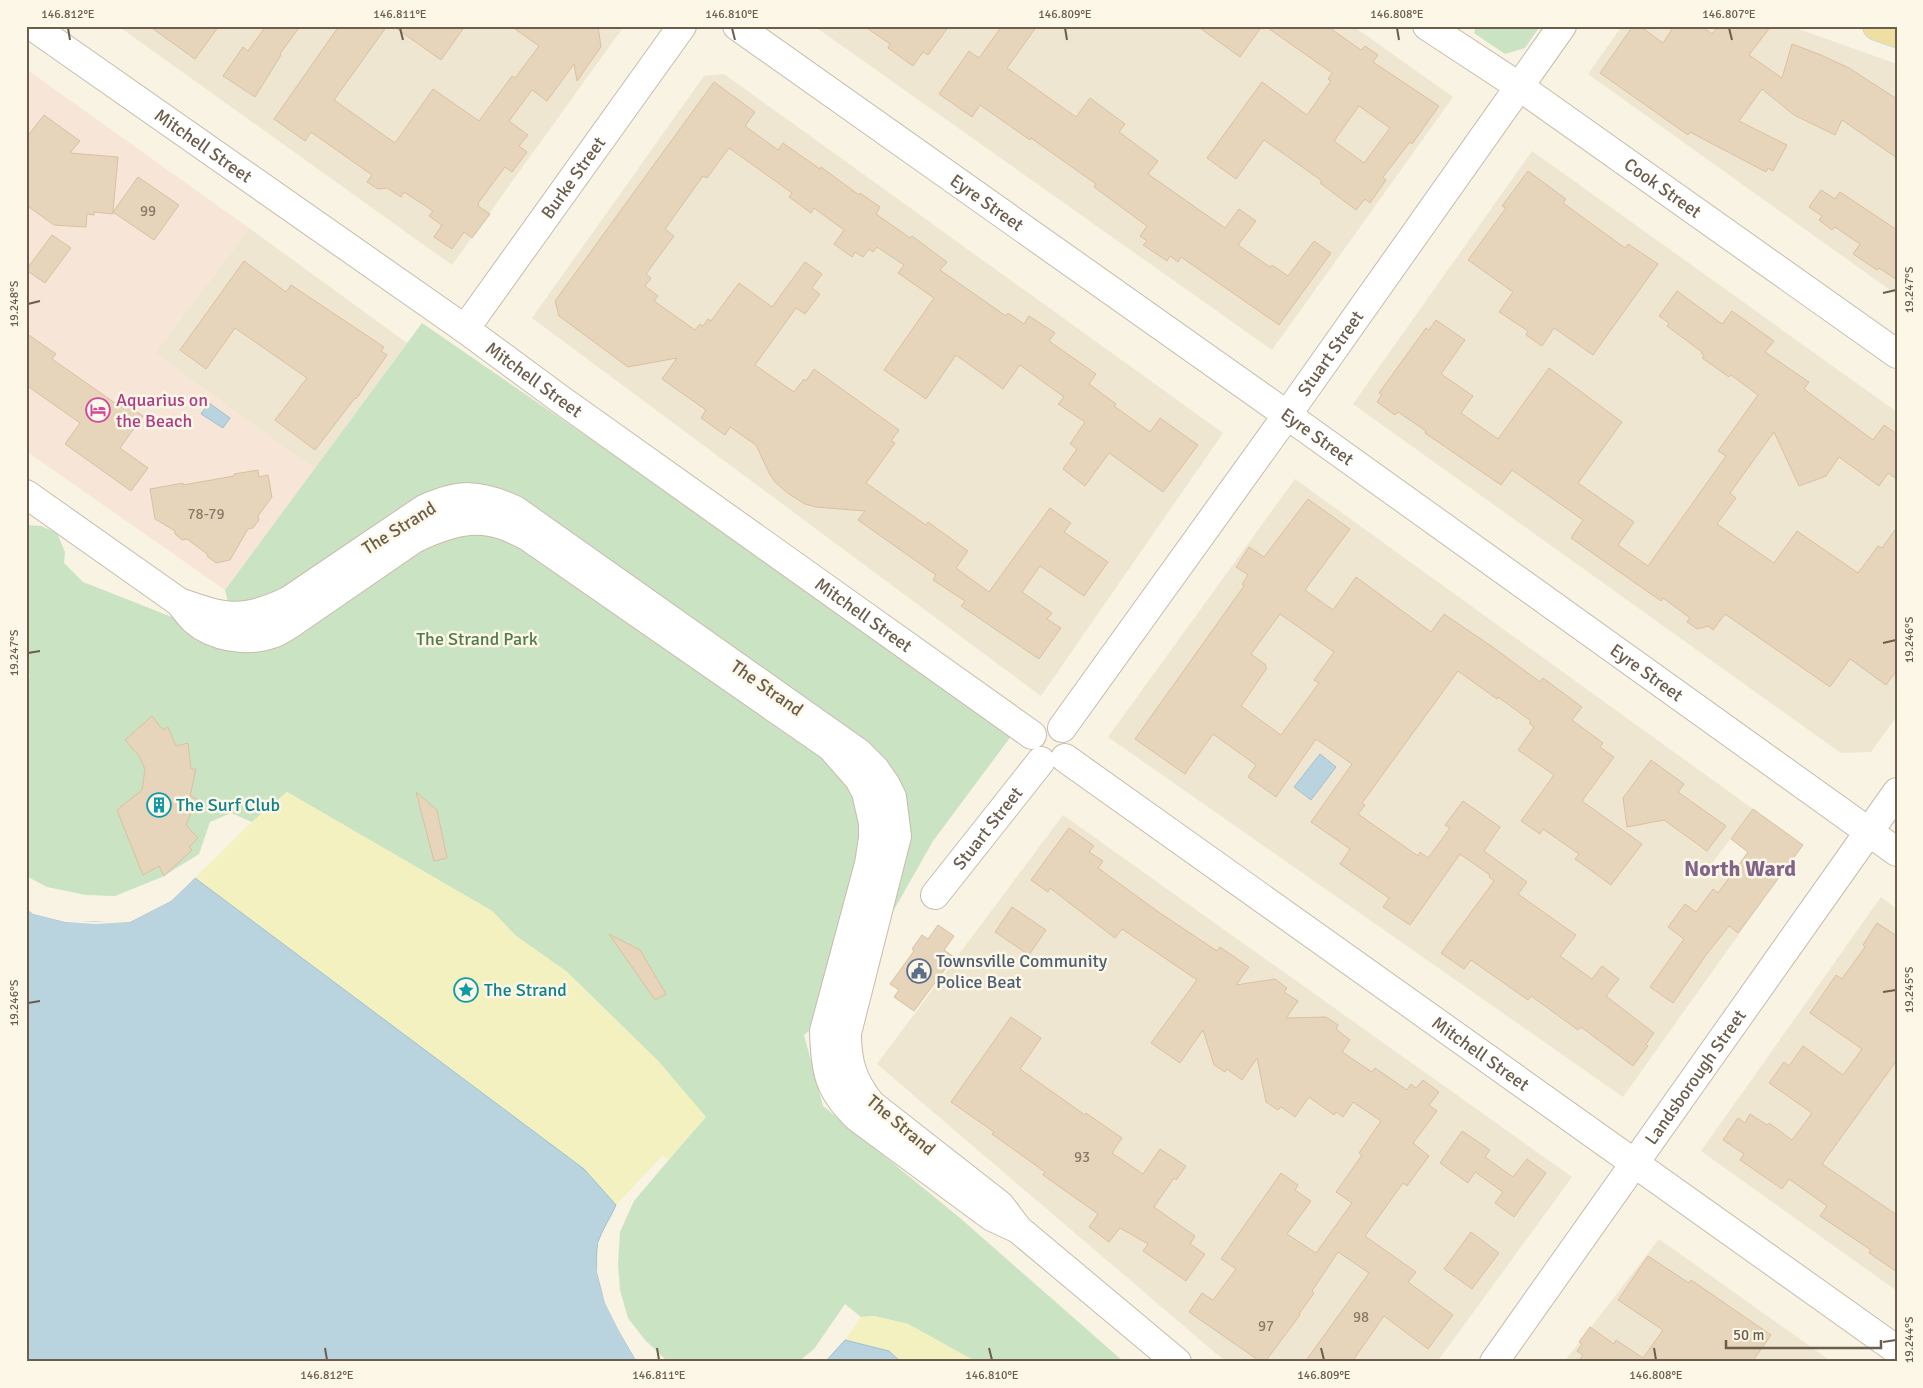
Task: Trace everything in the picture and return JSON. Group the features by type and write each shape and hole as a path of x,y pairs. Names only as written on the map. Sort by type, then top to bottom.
{"main road":[{"path":"1877,26 1897,33"}],"street":[{"name":"Mitchell Street","path":"32,26 465,329 568,405 1032,735"},
{"name":"Burke Street","path":"465,329 682,26"},
{"name":"Eyre Street","path":"737,26 1287,415 1897,852"},
{"name":"Cook Street","path":"1427,26 1520,87 1897,354"},
{"name":"Stuart Street","path":"1062,728 1287,415 1562,26"},
{"name":"The Strand","path":"26,494 178,602 215,615 233,616 269,610 288,601 424,509 444,500 483,497 521,515 859,753 875,769 889,791 894,810 897,836 847,1032 847,1049 851,1072 860,1090 871,1104 1000,1205 1018,1229 1177,1362"},
{"path":"1045,724 1057,725 1062,728 1070,739 1070,745 1053,759 1032,753 1030,741 1032,735 1045,724"},
{"name":"Mitchell Street","path":"1053,759 1897,1350"},
{"name":"Stuart Street","path":"935,895 1053,759"},
{"name":"Landsborough Street","path":"1494,1362 1897,792"}],"shaded area":[{"path":"118,26 624,26 452,265"},
{"path":"814,26 1353,26 1453,97 1272,350"},
{"path":"1622,26 1790,26 1897,64 1897,295 1588,74"},
{"path":"26,69 249,228 155,353 314,469 225,590 26,451"},
{"path":"724,74 1223,433 1041,696 532,318 704,76"},
{"path":"1532,151 1897,412 1897,716 1871,752 1841,753 1353,404"},
{"path":"249,228 407,343 314,469 155,353"},
{"path":"1295,479 1753,809 1713,862 1764,899 1623,1097 1108,737"},
{"path":"1063,815 1572,1177 1437,1362 1226,1362 877,1064"},
{"path":"1881,897 1897,909 1897,1291 1701,1151"},
{"path":"1659,1239 1832,1362 1564,1362"}],"green space":[{"path":"1476,26 1540,26 1525,48 1505,54 1474,33"},
{"name":"The Strand Park","path":"422,323 1015,731 933,841 853,982 835,1009 804,1035 823,1106 960,1218 1124,1362 991,1362 971,1359 908,1324 874,1316 861,1317 845,1304 814,1349 798,1362 668,1362 645,1340 628,1318 620,1290 618,1264 620,1232 634,1201 705,1117 659,1062 567,972 516,936 492,911 287,792 252,822 231,813 210,822 199,854 162,877 115,896 86,895 47,887 26,876 26,684 30,676 26,673 26,525 41,526 57,533 65,552 64,563 83,582 238,643 225,590"}],"sand":[{"name":"The Strand","path":"287,792 492,911 516,936 567,972 659,1062 706,1117 668,1160 663,1155 616,1205 584,1169 195,878 252,822"},
{"path":"874,1316 908,1324 971,1359 991,1362 901,1362 889,1351 845,1340 861,1317"}],"water":[{"path":"209,403 230,418 223,428 201,414"},
{"path":"1320,754 1336,767 1311,800 1294,787"},
{"path":"195,878 584,1169 616,1205 598,1243 598,1274 607,1305 621,1335 637,1362 26,1362 26,908 33,914 65,922 130,922 171,901"},
{"path":"845,1340 889,1351 901,1362 825,1362"}],"pier":[{"path":"194,876 197,876 171,901 130,922 95,924 65,922 33,914 26,908 26,906 34,911 66,920 95,922 129,919 170,899"},
{"path":"618,1204 619,1206 601,1243 600,1271 608,1302 639,1362 637,1362 619,1331 605,1303 597,1272 598,1243"}],"building":[{"path":"149,26 219,26 195,59"},
{"path":"266,26 300,26 280,54 255,97 223,76 243,47 248,51"},
{"path":"339,26 387,26 334,100 395,143 433,89 479,121 512,76 515,78 539,46 511,26 598,26 601,47 577,81 574,64 547,101 532,90 509,121 528,135 519,146 527,152 512,172 505,167 479,202 478,206 490,214 472,238 464,232 452,249 434,237 442,225 429,216 433,211 404,192 401,197 387,188 378,189 367,182 372,175 311,132 305,141 274,119"},
{"path":"393,26 465,26 441,60"},
{"path":"864,26 949,26 928,55 923,52 913,66 888,48 890,44"},
{"path":"1002,26 1037,26 1007,68 1076,117 1090,98 1125,124 1119,132 1158,161 1148,174 1225,228 1239,209 1256,221 1238,245 1270,267 1272,265 1288,276 1314,241 1331,253 1279,325 1181,257 1178,262 1170,256 1167,261 1143,245 1147,241 1140,236 1147,226 1094,187 1096,184 1031,138 1030,140 980,105 972,117 939,94 969,51 979,58"},
{"path":"1197,26 1262,26 1240,57"},
{"path":"1265,26 1327,26 1361,50 1365,46 1378,55 1373,62 1439,106 1412,144 1410,142 1383,177 1386,180 1370,203 1365,199 1356,210 1320,183 1322,181 1264,140 1236,179 1207,158 1262,82 1307,115 1331,81 1328,79 1332,73","holes":["1359,106 1390,128 1364,163 1334,141"]},
{"path":"1633,26 1640,26 1663,43 1674,26 1701,26 1712,34 1718,26 1771,26 1749,55 1782,78 1792,44 1849,68 1897,99 1897,158 1842,120 1835,135 1794,115 1762,89 1739,121 1787,145 1773,171 1768,168 1766,172 1690,132 1688,135 1600,73"},
{"path":"714,82 755,112 745,126 778,150 783,143 820,169 821,167 859,195 860,193 880,207 876,214 910,238 912,236 947,262 940,270 1006,316 1008,313 1024,324 1029,316 1055,333 1049,341 1096,374 1089,384 1116,404 1114,406 1150,432 1160,418 1198,445 1163,492 1109,453 1085,486 1063,469 1077,449 1070,444 1085,422 1058,404 1064,397 1020,365 1003,389 956,355 926,399 884,370 934,298 898,273 904,265 877,247 873,252 869,249 863,257 855,252 852,257 834,244 844,230 814,208 811,213 789,197 792,193 729,148 707,178 703,176 665,229 674,236 646,274 651,278 645,286 658,296 654,301 695,330 700,324 703,326 708,319 711,321 739,283 772,307 805,262 822,274 812,288 820,294 805,314 796,308 755,365 794,392 804,379 806,381 814,369 899,430 891,441 895,443 866,483 926,525 928,522 968,551 956,568 989,592 1050,508 1071,523 1064,532 1108,562 1084,596 1040,566 1022,592 1052,613 1047,619 1061,628 1039,659 961,606 965,601 933,580 936,575 858,520 865,511 816,507 805,504 789,494 775,482 756,445 730,427 725,435 701,418 706,410 662,379 677,358 628,367 559,316 555,301"},
{"path":"44,115 80,141 70,153 118,157 113,214 94,212 94,215 87,214 86,227 54,225 26,205 26,138"},
{"path":"1528,171 1566,199 1563,203 1625,248 1628,244 1658,264 1593,355 1554,328 1542,346 1526,335 1528,331 1499,312 1513,292 1468,260 1506,208 1502,206"},
{"path":"138,177 179,205 154,240 113,212"},
{"path":"1821,190 1835,199 1840,192 1897,230 1897,280 1879,268 1877,270 1853,254 1860,244 1835,227 1832,230 1819,220 1822,216 1809,207"},
{"path":"52,235 71,248 45,283 26,270"},
{"path":"244,261 286,292 291,285 384,347 381,351 387,355 356,399 315,450 275,420 307,378 235,328 206,369 180,350"},
{"path":"1677,291 1722,324 1732,311 1774,341 1765,352 1809,382 1804,389 1873,440 1884,425 1897,434 1897,479 1888,473 1879,486 1839,457 1826,476 1799,486 1774,432 1730,493 1736,498 1717,524 1774,563 1797,531 1858,573 1878,546 1882,548 1897,527 1897,670 1886,685 1850,659 1830,687 1725,614 1713,630 1708,626 1697,629 1687,622 1690,618 1663,598 1661,601 1571,538 1583,520 1512,470 1501,485 1425,433 1426,431 1398,412 1395,415 1377,402 1382,395 1379,393 1426,328 1429,330 1436,320 1465,340 1441,374 1473,396 1461,413 1498,439 1549,368 1622,422 1578,483 1634,522 1618,545 1648,566 1726,456 1718,451 1758,395 1731,375 1729,377 1702,358 1704,355 1702,352 1667,326 1669,323 1659,316"},
{"name":"Aquarius on the Beach","path":"26,333 56,354 52,359 115,403 118,398 143,416 120,448 148,468 131,491 65,444 80,423 26,385"},
{"path":"258,470 259,477 268,475 272,497 258,516 259,520 253,528 248,529 230,560 216,563 187,539 182,540 175,534 175,531 155,519 150,489 183,483 183,485"},
{"path":"1308,499 1350,529 1305,590 1333,610 1356,577 1431,632 1444,614 1540,682 1543,678 1582,707 1572,720 1603,743 1600,747 1614,757 1582,801 1642,844 1611,885 1575,859 1579,854 1543,829 1540,834 1521,821 1554,775 1518,750 1534,727 1529,723 1531,721 1458,671 1362,803 1365,805 1358,814 1418,856 1420,852 1428,858 1450,828 1445,825 1463,801 1500,827 1484,851 1527,882 1518,894 1576,935 1560,956 1592,979 1602,966 1619,979 1606,996 1654,1033 1646,1044 1648,1046 1633,1066 1581,1027 1578,1030 1531,996 1528,1000 1471,960 1464,969 1441,953 1494,881 1489,877 1490,875 1460,854 1410,925 1383,907 1389,898 1340,864 1350,849 1311,822 1352,764 1316,739 1276,797 1248,777 1256,765 1213,734 1185,774 1135,739 1244,586 1242,584 1248,575 1236,567 1249,547 1264,557","holes":["1280,614 1334,652 1314,680 1319,683 1281,735 1241,706 1267,668 1266,665 1251,654"]},
{"name":"The Surf Club","path":"152,716 163,730 168,727 176,746 188,743 191,769 196,769 190,796 197,799 186,825 198,838 189,847 192,850 164,876 159,866 143,875 117,810 142,790 145,769 139,756 125,740"},
{"path":"1651,760 1684,784 1678,792 1726,826 1707,851 1664,820 1627,827 1623,798"},
{"path":"416,792 437,810 447,858 434,861"},
{"path":"1753,809 1803,845 1738,933 1729,926 1706,955 1673,1003 1650,987 1684,939 1668,927 1685,904 1696,912 1713,889 1718,893 1748,852 1731,839"},
{"path":"1069,828 1094,846 1089,852 1103,861 1098,868 1217,951 1220,947 1249,967 1236,985 1275,979 1287,988 1284,992 1298,1001 1286,1018 1326,1017 1338,1025 1336,1029 1350,1040 1342,1052 1372,1072 1375,1068 1407,1090 1411,1084 1416,1088 1423,1080 1439,1092 1429,1105 1437,1111 1413,1143 1429,1156 1407,1186 1403,1183 1365,1236 1416,1272 1408,1282 1453,1315 1428,1349 1384,1316 1352,1362 1305,1362 1369,1273 1338,1252 1312,1291 1314,1293 1300,1315 1265,1362 1261,1362 1189,1312 1202,1293 1213,1300 1236,1269 1221,1259 1281,1173 1298,1185 1295,1190 1311,1201 1287,1234 1316,1253 1352,1203 1336,1192 1362,1155 1359,1153 1381,1121 1353,1102 1343,1117 1336,1112 1334,1115 1309,1097 1295,1117 1281,1107 1278,1110 1266,1102 1257,1058 1242,1080 1227,1069 1225,1072 1214,1065 1203,1030 1180,1063 1151,1043 1197,980 1122,929 1115,938 1050,888 1048,892 1031,880"},
{"path":"1012,907 1046,930 1029,955 995,932"},
{"path":"1877,923 1897,936 1897,1060 1822,1164 1897,1215 1897,1272 1869,1253 1871,1250 1820,1216 1827,1206 1789,1179 1782,1189 1740,1160 1744,1154 1723,1140 1738,1118 1745,1123 1750,1114 1767,1125 1769,1123 1792,1140 1812,1113 1769,1083 1784,1062 1789,1066 1803,1046 1843,1075 1862,1049 1810,1013 1836,975 1842,979 1865,947 1863,945"},
{"path":"938,925 954,936 944,950 954,957 914,1011 894,997 899,990 890,984 914,951 912,949 922,935 928,939"},
{"path":"609,934 640,950 666,994 655,1000"},
{"path":"1011,1017 1041,1038 1020,1069 1085,1115 1086,1113 1122,1138 1112,1153 1143,1174 1160,1149 1186,1166 1176,1180 1174,1178 1154,1207 1195,1236 1190,1244 1205,1254 1186,1281 1143,1251 1148,1244 1120,1228 1109,1242 1089,1227 1098,1214 1043,1175 1045,1172 992,1134 994,1132 951,1102"},
{"path":"1462,1131 1490,1150 1485,1157 1513,1177 1527,1159 1546,1173 1514,1217 1495,1203 1503,1192 1475,1172 1468,1183 1440,1163"},
{"path":"1471,1232 1499,1253 1472,1289 1444,1269"},
{"path":"1648,1256 1689,1283 1691,1280 1771,1335 1752,1362 1578,1362 1583,1355 1577,1351 1582,1344 1579,1342 1590,1327 1614,1344 1616,1340 1643,1358 1663,1330 1618,1300"}],"place":[{"name":"Aquarius on the Beach","path":"98,410"},
{"name":"The Surf Club","path":"159,805"},
{"name":"Townsville Community Police Beat","path":"919,971"},
{"name":"The Strand","path":"466,990"}],"district":[{"name":"North Ward","path":"1740,868"}]}
